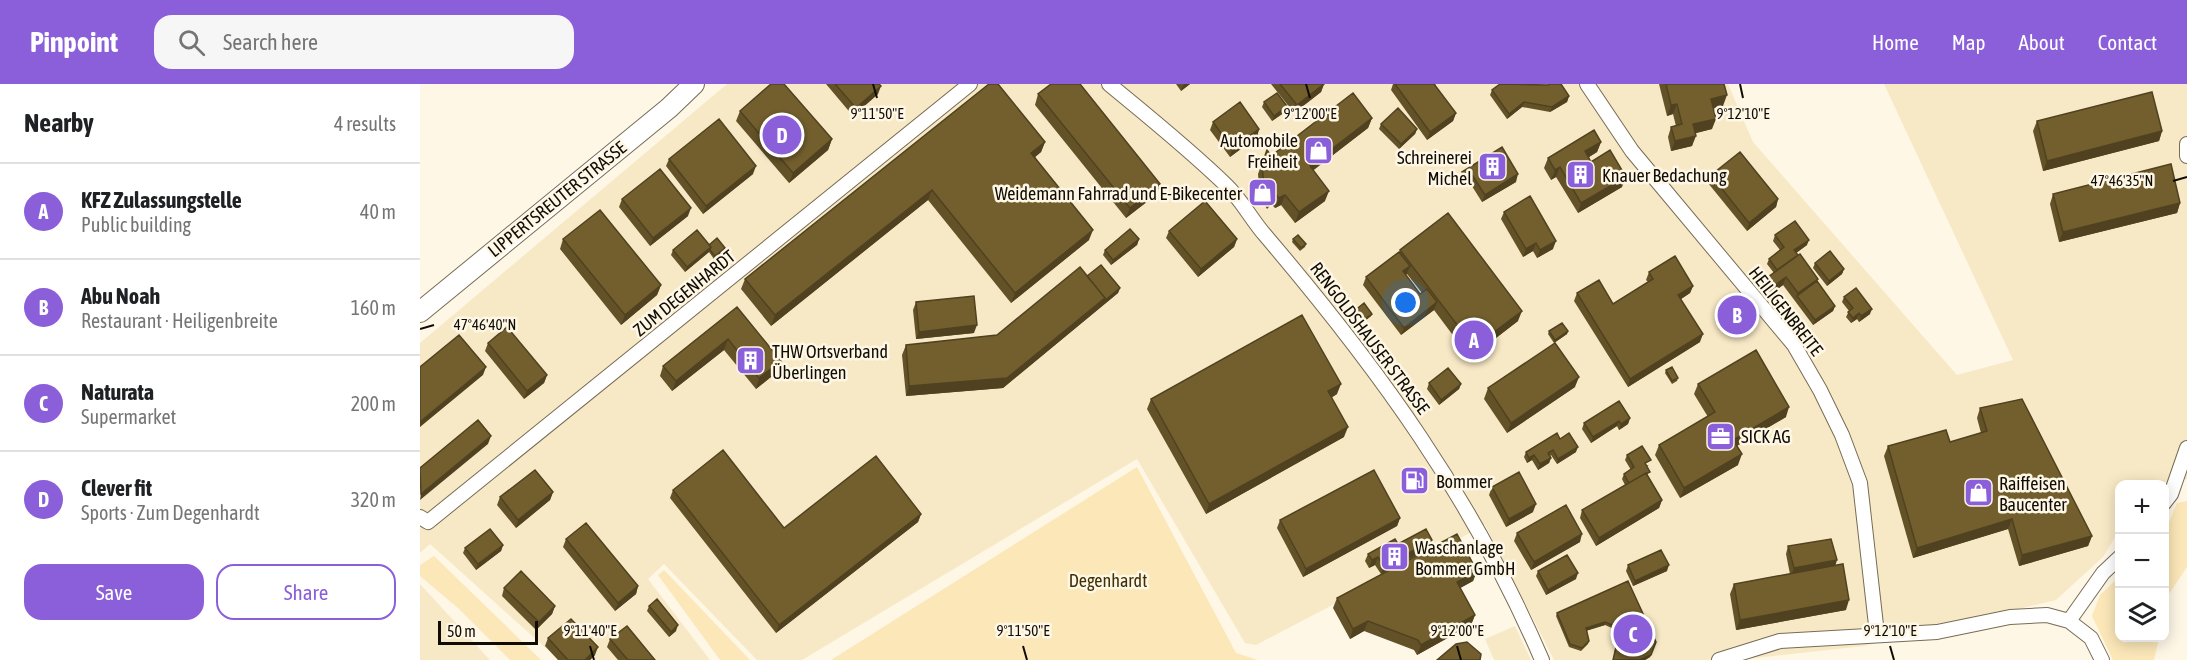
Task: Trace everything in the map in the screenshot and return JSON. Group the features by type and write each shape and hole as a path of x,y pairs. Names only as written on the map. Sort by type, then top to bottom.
{"main road":[{"name":"LIPPERTSREUTER STRASSE","path":"420,312 669,108 694,84"}],"street":[{"name":"ZUM DEGENHARDT","path":"420,517 428,522 970,84"},
{"name":"RENGOLDSHAUSER STRASSE","path":"1109,84 1228,186 1264,234 1345,329 1426,444 1476,524 1542,660"},
{"name":"HEILIGENBREITE","path":"1587,84 1632,152 1794,345 1820,390 1842,435 1860,483 1877,634"},
{"path":"2187,144 2187,156"},
{"path":"2169,497 2187,448"},
{"path":"2069,621 2103,573 2115,562"},
{"path":"1719,660 1780,641 1937,632 2010,617 2047,615 2069,621 2091,638 2102,660"}],"shaded area":[{"path":"727,84 1728,84 1753,142 1957,375 2013,360 1884,84 2187,84 2187,479 2169,481 2115,480 2115,538 2103,557 2056,600 1864,646 1737,660 1554,660 1485,525 1256,645 1245,643 1137,459 802,660 757,660 664,564 648,579 710,660 559,660 430,544 420,553 420,343"},
{"path":"420,584 490,660 420,660"},
{"path":"1515,626 1531,660 1494,660 1485,639"}],"green space":[{"name":"Degenhardt","path":"1137,467 1236,653 1258,660 831,660"},
{"path":"2187,501 2187,567 2169,594 2169,522 2177,503"},
{"path":"434,556 541,660 510,660 458,608 420,576 420,565"},
{"path":"664,570 750,660 720,660 658,575"},
{"path":"2115,581 2115,642 2158,642 2154,660 2113,660 2092,616 2100,595"}],"building":[{"path":"771,84 784,84 832,139 793,173 740,111"},
{"path":"835,84 879,84 881,86 856,108"},
{"path":"989,84 998,84 1045,142 1031,153 1093,230 1015,293 932,190 775,315 745,279"},
{"path":"1051,84 1080,84 1160,184 1130,208 1038,94"},
{"path":"1280,84 1324,84 1297,105"},
{"path":"1395,84 1434,84 1456,113 1430,132"},
{"path":"1500,84 1561,84 1569,96 1552,107 1524,102 1509,114 1492,90"},
{"path":"1666,84 1724,84 1727,95 1711,99 1716,119 1693,124 1696,136 1675,141 1671,127 1682,124 1677,104 1671,105"},
{"path":"2152,92 2162,131 2047,161 2037,121"},
{"path":"1277,93 1287,106 1274,116 1264,102"},
{"path":"1353,93 1372,118 1310,166 1329,191 1299,212 1285,195 1279,198 1275,194 1271,199 1264,187 1262,164 1267,150 1271,156"},
{"path":"1240,102 1259,129 1232,149 1213,122"},
{"path":"1398,108 1417,129 1401,144 1381,124"},
{"path":"719,119 756,166 706,206 669,159"},
{"name":"Knauer Bedachung","path":"1594,130 1601,142 1585,151 1591,162 1610,150 1626,177 1581,203 1560,167 1555,170 1548,158"},
{"name":"Schreinerei Michel","path":"1502,147 1518,174 1485,195 1472,175 1467,178 1462,172"},
{"path":"1740,152 1778,199 1749,223 1711,175"},
{"path":"2171,164 2180,203 2063,232 2053,194"},
{"path":"660,169 691,208 653,238 622,199"},
{"path":"1530,196 1556,241 1540,250 1536,243 1526,249 1504,212"},
{"path":"1205,201 1237,239 1201,269 1169,231"},
{"path":"600,210 661,285 625,315 563,239"},
{"path":"1448,213 1522,311 1474,347 1400,250"},
{"path":"1795,221 1809,240 1794,250 1798,255 1777,270 1769,259 1784,247 1775,235"},
{"path":"1130,229 1139,239 1113,260 1105,250"},
{"path":"697,230 711,247 687,267 673,250"},
{"path":"1298,235 1306,244 1301,248 1293,239"},
{"path":"717,238 725,248 715,256 709,245"},
{"path":"1830,251 1844,269 1829,281 1815,263"},
{"path":"1399,252 1410,266 1403,271 1420,294 1427,289 1437,302 1404,328 1366,277"},
{"path":"1800,254 1818,279 1798,293 1786,277 1774,286 1768,277"},
{"path":"1675,256 1693,286 1678,295 1703,334 1630,379 1577,293 1599,280 1613,304 1653,279 1649,272"},
{"path":"1101,265 1120,288 1103,302 1105,298 1087,276"},
{"path":"1080,267 1105,298 1007,378 909,386 906,345 997,335"},
{"path":"1817,281 1835,306 1815,320 1797,296"},
{"path":"1856,288 1872,309 1861,316 1859,313 1853,318 1848,312 1853,308 1844,297"},
{"path":"974,296 977,325 919,332 916,302"},
{"path":"1364,303 1372,314 1362,321 1354,311"},
{"name":"THW Ortsverband Überlingen","path":"737,307 781,361 759,378 728,339 676,381 663,366"},
{"path":"1302,315 1341,384 1328,391 1348,427 1209,504 1151,399"},
{"path":"1562,323 1568,331 1555,340 1549,331"},
{"path":"507,327 547,375 527,391 488,343"},
{"path":"459,335 486,367 420,422 420,367"},
{"path":"1555,343 1579,377 1511,423 1488,388"},
{"name":"SICK AG","path":"1756,350 1789,407 1733,440 1742,454 1684,488 1659,445 1715,412 1698,384"},
{"path":"1672,367 1678,378 1672,381 1666,370"},
{"path":"1448,368 1461,384 1441,400 1429,383"},
{"name":"Raiffeisen Baucenter","path":"2022,399 2092,536 2022,555 2012,519 1917,548 1888,446 1946,430 1950,442 1987,431 1980,408"},
{"path":"1619,401 1630,418 1621,424 1619,421 1593,437 1584,423"},
{"path":"478,420 491,436 421,494 420,468"},
{"path":"1557,433 1560,439 1569,433 1578,447 1558,459 1553,450 1548,453 1551,458 1540,464 1534,455 1529,458 1526,452"},
{"path":"1642,446 1651,460 1645,463 1650,472 1629,483 1624,474 1634,467 1627,455"},
{"path":"723,450 784,528 876,456 921,514 779,625 673,490"},
{"path":"535,470 553,492 518,520 500,497"},
{"path":"1374,470 1400,518 1306,569 1280,520"},
{"path":"1519,472 1536,504 1509,519 1492,487"},
{"path":"1646,473 1662,500 1599,538 1582,510"},
{"path":"1566,505 1582,534 1534,562 1517,533"},
{"path":"586,523 638,586 618,603 566,539"},
{"path":"490,529 503,545 478,564 465,548"},
{"path":"1426,529 1432,540 1384,567 1378,557 1372,560 1368,554 1395,539 1398,544"},
{"path":"1457,534 1477,571 1457,582 1475,615 1421,645 1418,640 1368,621 1353,629 1337,598"},
{"path":"1831,539 1837,560 1794,568 1788,546"},
{"path":"1661,550 1669,565 1635,581 1628,565"},
{"path":"1567,555 1578,573 1548,590 1538,571"},
{"path":"1843,564 1849,600 1740,620 1734,584"},
{"path":"521,571 555,606 539,622 504,588"},
{"path":"1628,581 1656,642 1651,655 1640,660 1613,660 1616,647 1625,642 1615,626 1605,622 1586,628 1589,641 1582,648 1570,644 1557,613"},
{"path":"657,599 678,625 671,632 649,606"},
{"path":"571,619 598,647 585,660 568,660 548,638"},
{"path":"627,626 655,660 628,660 610,639"},
{"path":"1467,642 1481,654 1480,660 1437,660 1456,644"}],"place":[{"name":"Clever fit","path":"782,135"},
{"name":"Automobile Freiheit","path":"1319,150"},
{"name":"Schreinerei Michel","path":"1493,167"},
{"name":"Knauer Bedachung","path":"1581,175"},
{"name":"Weidemann Fahrrad und E-Bikecenter","path":"1263,193"},
{"name":"Abu Noah","path":"1737,315"},
{"name":"KFZ Zulassungstelle","path":"1474,340"},
{"name":"THW Ortsverband Überlingen","path":"751,361"},
{"name":"SICK AG","path":"1720,436"},
{"name":"Bommer","path":"1415,481"},
{"name":"Raiffeisen Baucenter","path":"1978,493"},
{"name":"Waschanlage Bommer GmbH","path":"1394,557"},
{"name":"Naturata","path":"1633,634"}]}
